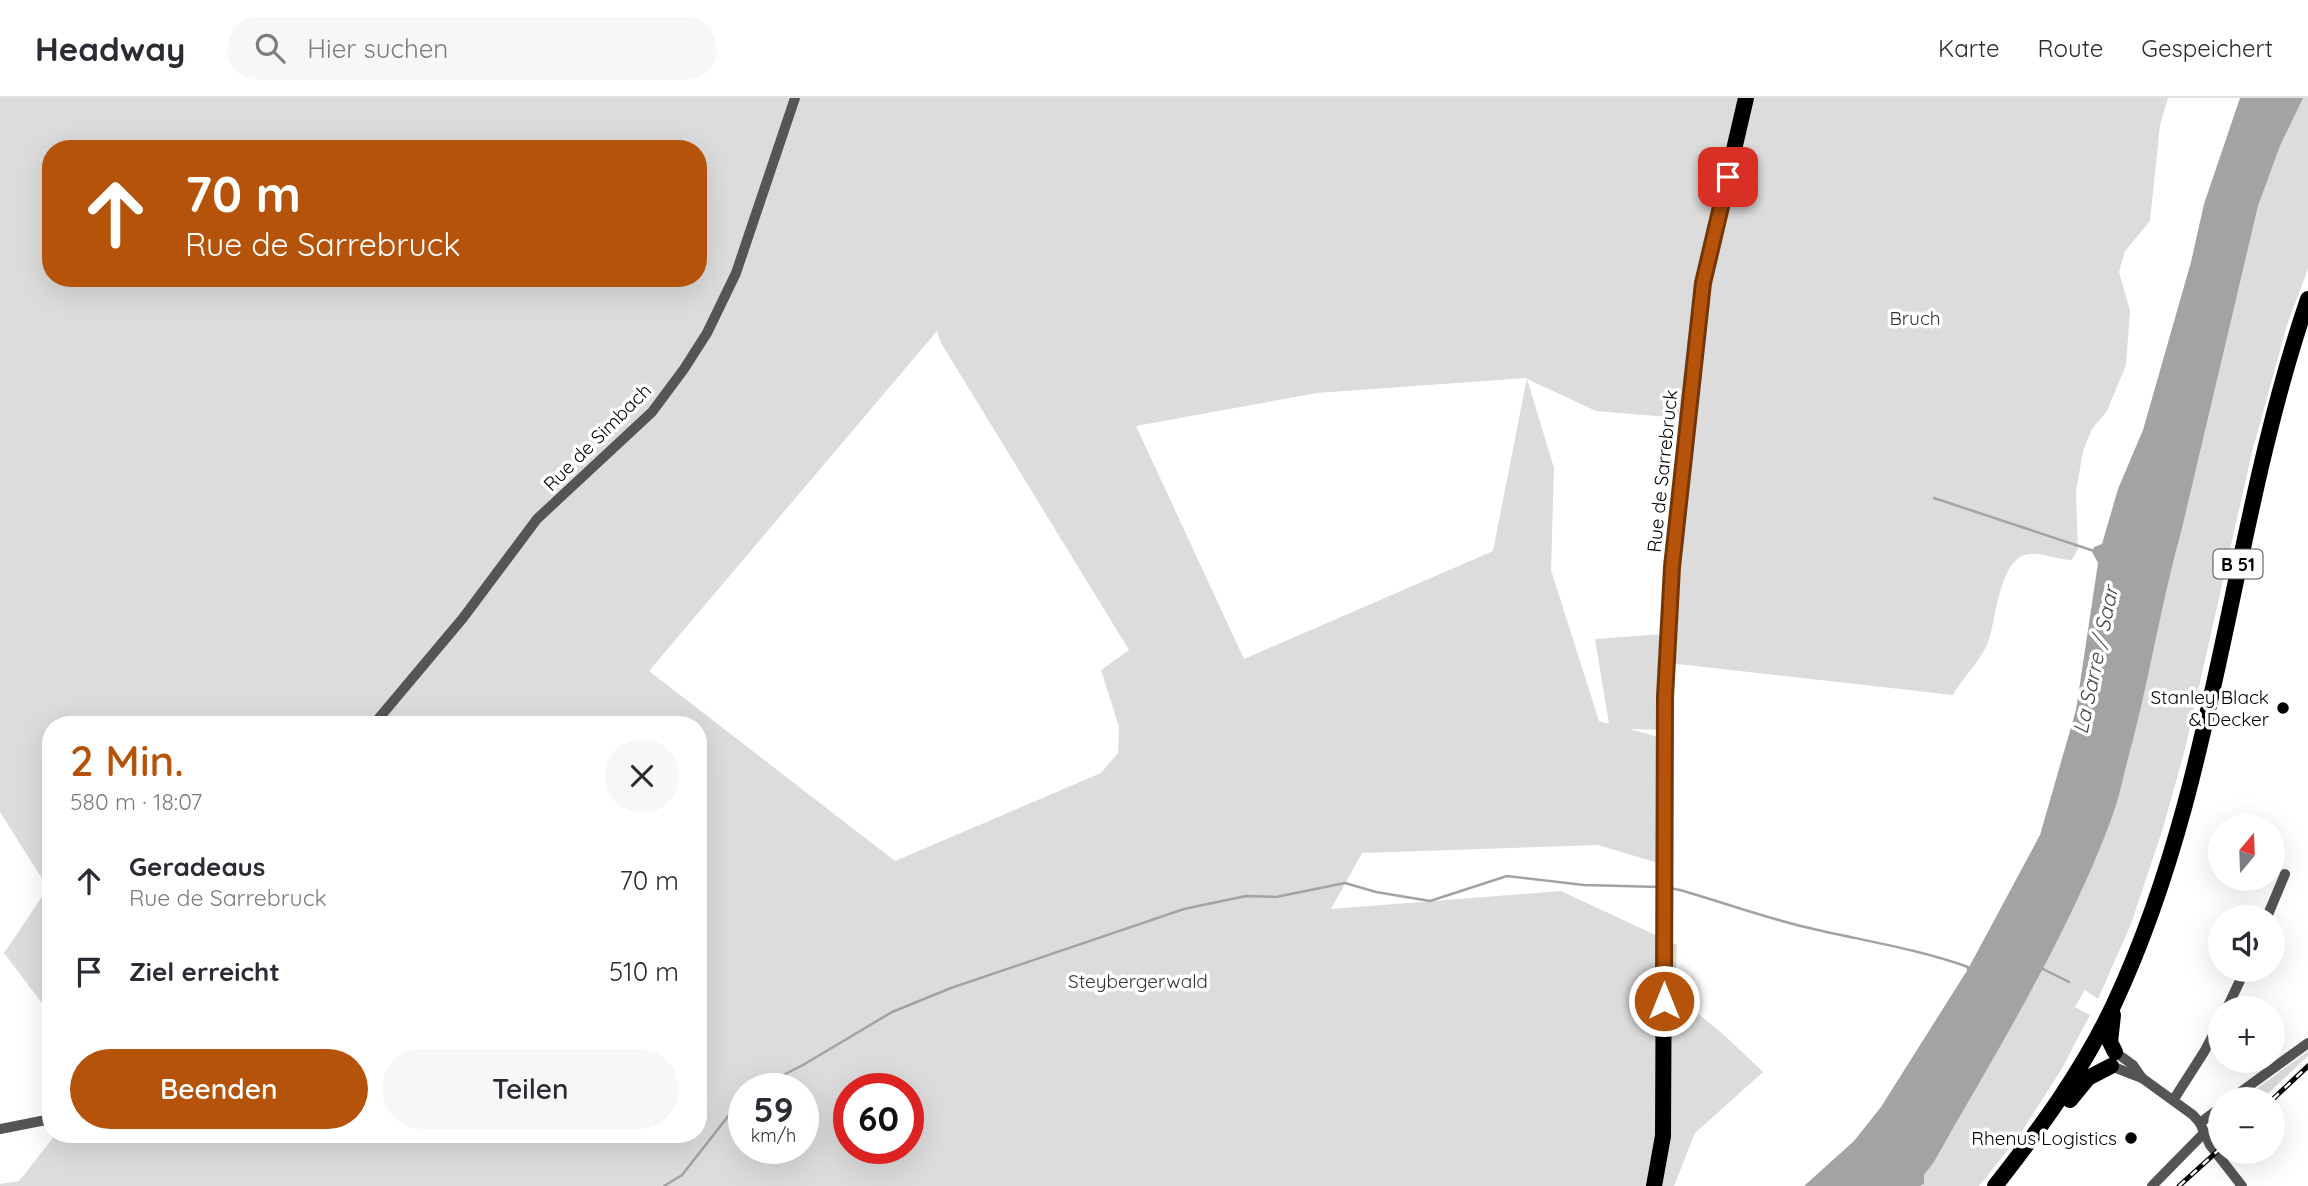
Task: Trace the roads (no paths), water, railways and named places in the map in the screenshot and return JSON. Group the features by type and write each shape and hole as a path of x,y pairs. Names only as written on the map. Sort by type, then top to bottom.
{"main road":[{"name":"Rue de Sarrebruck","path":"1654,1186 1663,1136 1665,697 1672,567 1703,283 1746,98"},
{"name":"B 51","path":"1995,1186 2045,1122 2092,1046 2115,1002 2145,929 2177,832 2198,753 2263,454 2308,299"},
{"name":"B 51","path":"2045,1122 2063,1110 2088,1078 2113,1059 2110,1042 2115,1002"},
{"path":"2092,1046 2096,1057 2113,1059"}],"street":[{"name":"Rue de Simbach","path":"381,716 463,618 537,520 652,412 684,369 707,333 736,273 795,98"},
{"path":"2248,1087 2308,1043"},
{"path":"2174,1099 2208,1044"},
{"path":"2113,1059 2174,1099 2193,1115 2222,1163 2242,1186"},
{"path":"0,1129 42,1121"},
{"path":"2152,1186 2208,1121"}],"water":[{"name":"La Sarre / Saar","path":"2240,98 2303,98 2280,146 2258,206 2134,737 2116,805 2094,862 2053,950 1934,1162 1924,1175 1924,1184 1804,1186 1854,1141 1881,1107 1968,969 2040,835 2076,710 2098,563 2092,552 2094,547 2102,544 2118,489 2143,430 2191,262 2204,204"}],"waterway":[{"path":"1934,498 2094,551"},
{"path":"787,1073 892,1012 951,988 1184,909 1246,896 1276,897 1345,883 1376,892 1430,901 1507,876 1584,885 1659,887"},
{"path":"1669,888 1789,923 1928,955 1968,969"},
{"path":"2041,968 2069,982"},
{"path":"664,1186 682,1175 728,1116"}],"railway":[{"path":"2285,1088 2308,1066"},
{"path":"2179,1186 2208,1160"}],"place":[{"name":"Stanley Black & Decker","path":"2283,708"},
{"name":"Rhenus Logistics","path":"2131,1138"}],"park label":[{"name":"Bruch","path":"1915,318"},
{"name":"Steybergerwald","path":"1138,981"}]}
